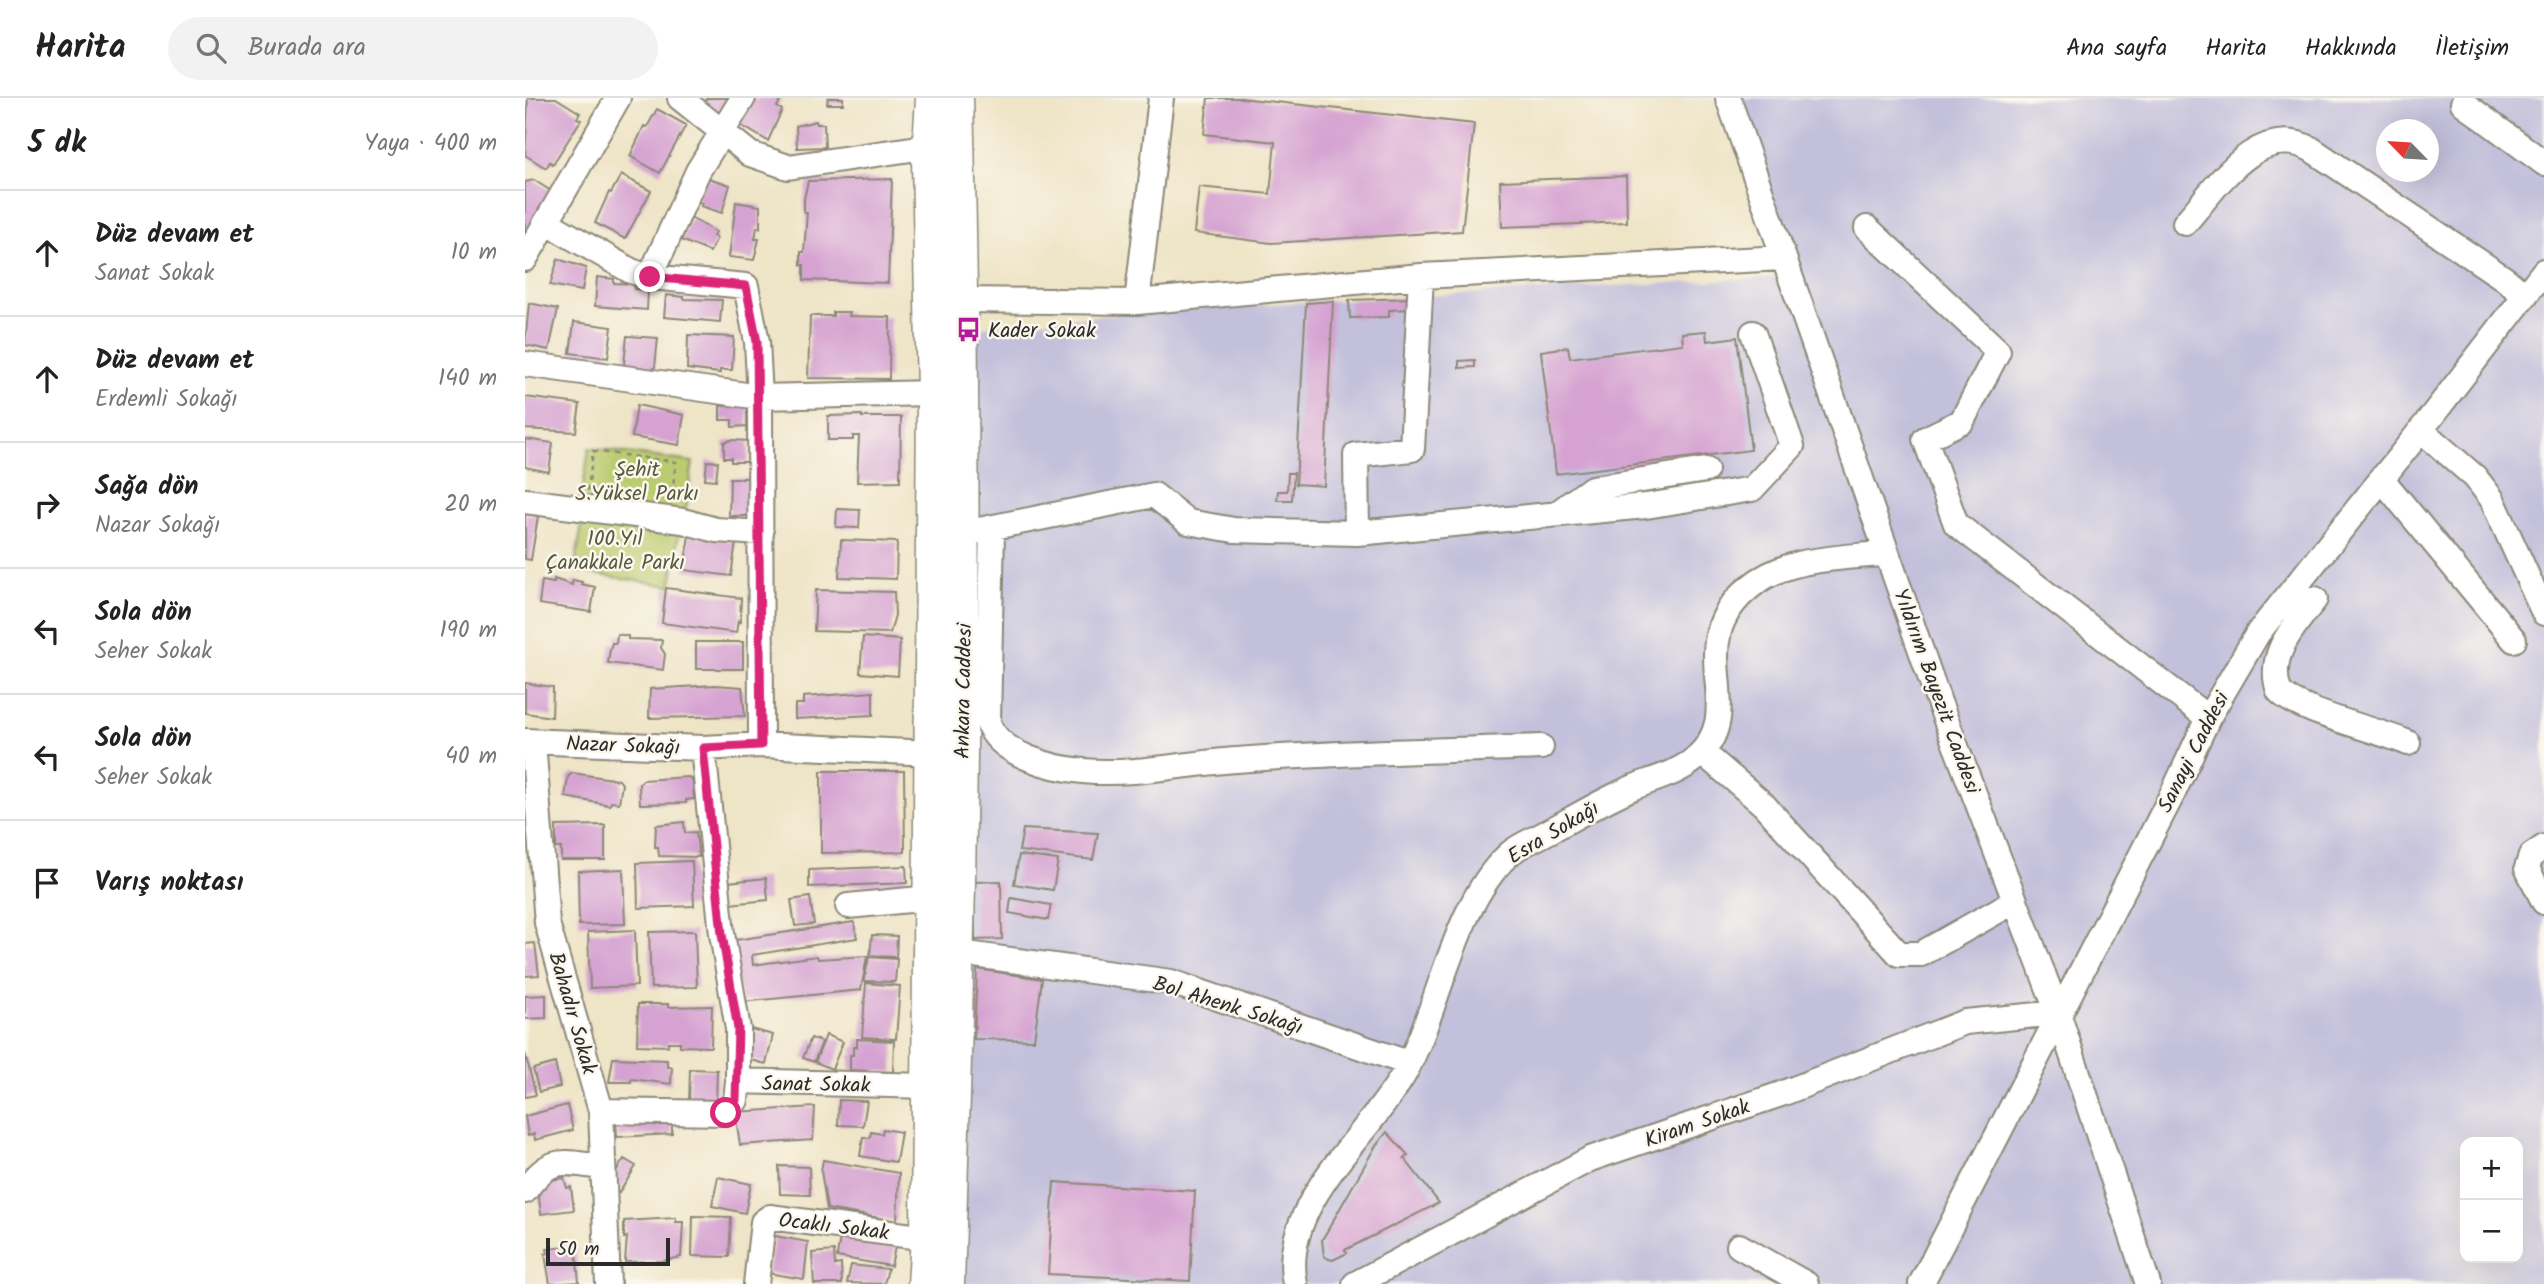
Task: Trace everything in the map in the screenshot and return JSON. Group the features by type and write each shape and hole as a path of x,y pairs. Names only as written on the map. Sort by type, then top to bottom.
{"main road":[{"name":"Ankara Caddesi","path":"925,1284 929,1086 933,393 928,161 932,98"},
{"name":"Ankara Caddesi","path":"948,1284 960,953 962,773 978,530 961,300 957,98"}],"street":[{"path":"525,259 618,98"},
{"path":"680,98 750,154 788,167 911,149"},
{"path":"650,277 698,171 743,98"},
{"path":"1137,302 1161,98"},
{"name":"Yıldırım Bayezit Caddesi","path":"1728,98 1939,702 2058,1013 2148,1284"},
{"path":"2463,103 2544,163"},
{"path":"2185,223 2239,162 2261,146 2278,141 2295,142 2311,149 2471,256 2525,296"},
{"path":"546,222 593,252 631,271 650,277 746,286 757,342 759,397 761,745"},
{"path":"1867,228 1998,351 1962,421 1925,439 1956,523 2208,718"},
{"path":"961,300 1137,302 1421,276 1784,258"},
{"name":"Sanayi Caddesi","path":"1921,1284 2173,793 2208,718 2258,633 2544,271"},
{"path":"1357,533 1356,454 1412,449 1421,276"},
{"path":"1541,747 1239,760 1094,772 1065,768 1011,749 995,737 988,722 978,530 1154,495 1188,522 1234,530 1357,533 1646,506 1752,489 1792,446 1753,333"},
{"path":"525,364 759,397 933,393"},
{"path":"2421,430 2475,477 2492,499 2544,614"},
{"path":"1555,515 1592,488 1706,470"},
{"path":"2381,478 2514,640"},
{"path":"525,501 683,521 716,530 761,533"},
{"name":"Esra Sokağı","path":"1295,1284 1292,1260 1296,1240 1314,1199 1379,1111 1408,1063 1463,926 1493,871 1510,852 1623,791 1684,766 1702,752 1714,736 1719,721 1715,637 1722,615 1750,586 1795,564 1887,553"},
{"path":"2315,599 2281,648 2275,672 2276,683 2284,697 2301,707 2369,727 2408,743"},
{"path":"2258,633 2281,648"},
{"name":"Nazar Sokağı","path":"529,742 703,748 761,745 931,754"},
{"name":"Bahadır Sokak","path":"529,742 536,924 601,1111 608,1284"},
{"path":"703,748 722,934 738,1029 738,1081"},
{"path":"1702,752 1763,804 1899,954 1921,954 2015,901"},
{"path":"931,754 962,773"},
{"path":"2544,847 2531,856 2527,868 2544,902"},
{"path":"848,906 930,898"},
{"name":"Bol Ahenk Sokağı","path":"960,953 1171,982 1408,1063"},
{"name":"Kiram Sokak","path":"1355,1284 1590,1159 1780,1094 1965,1022 2058,1013"},
{"name":"Sanat Sokak","path":"601,1111 726,1113 736,1100 738,1081 929,1086"},
{"path":"525,1191 547,1166 559,1163 603,1167"},
{"name":"Ocaklı Sokak","path":"756,1284 763,1222 770,1217 927,1238"},
{"path":"1739,1246 1806,1284"}],"path":[{"path":"593,451 676,462 670,508 587,497 593,451"}],"shaded area":[{"path":"1735,98 2544,98 2544,1284 959,1284 974,328 1155,310 1804,276"}],"green space":[{"name":"Şehit S.Yüksel Parkı","path":"589,448 693,462 685,515 581,500"},
{"name":"100.Yıl Çanakkale Parkı","path":"583,518 679,532 671,586 574,571"}],"building":[{"path":"528,98 556,98 580,113 577,118 581,120 553,164 550,162 546,168 525,155"},
{"path":"707,98 730,98 719,113 704,102"},
{"path":"752,98 782,98 777,107 782,110 768,141 737,123"},
{"path":"828,98 843,98 843,104 827,104"},
{"path":"1208,98 1240,98 1474,124 1462,231 1271,243 1194,233 1199,187 1270,194 1275,142 1204,134"},
{"path":"657,109 686,125 660,173 630,156 644,126 647,127"},
{"path":"816,121 817,124 824,124 825,147 797,148 796,126"},
{"path":"621,175 651,191 625,239 595,223 609,192 611,193"},
{"path":"702,176 730,185 722,213 697,202"},
{"path":"1626,176 1627,222 1502,227 1500,181"},
{"path":"892,179 888,283 804,280 801,252 804,252 807,212 804,212 804,199 808,181"},
{"path":"534,180 554,193 525,241 525,182"},
{"path":"736,202 760,206 760,228 757,227 755,239 759,239 754,260 729,257"},
{"path":"691,218 716,232 713,236 717,238 710,252 681,240"},
{"path":"558,259 586,268 582,291 550,285"},
{"path":"597,277 614,279 614,283 635,284 634,289 648,290 647,310 595,306"},
{"path":"666,295 684,299 722,300 720,322 664,317"},
{"path":"1413,298 1413,309 1389,310 1389,317 1350,318 1349,300"},
{"path":"1333,301 1324,486 1296,484 1306,303"},
{"path":"529,303 558,309 549,350 525,345"},
{"path":"833,312 850,312 849,316 890,317 889,379 808,378 810,316 833,316"},
{"path":"574,322 612,327 608,358 570,353"},
{"path":"1706,331 1707,341 1737,337 1751,450 1556,474 1541,351 1568,347 1570,358 1683,344 1682,333"},
{"path":"688,335 734,337 732,370 720,370 720,373 687,369"},
{"path":"627,336 658,338 655,367 651,370 627,368 624,364"},
{"path":"1475,360 1475,367 1459,368 1459,361"},
{"path":"525,397 580,404 576,432 525,429"},
{"path":"637,405 684,415 679,445 632,437"},
{"path":"748,405 748,426 732,427 732,420 720,420 720,406"},
{"path":"828,416 901,417 900,481 857,482 859,436 853,436 853,440 828,440"},
{"path":"525,439 553,443 549,472 525,467"},
{"path":"749,441 748,462 731,462 731,458 724,458 724,442"},
{"path":"707,461 718,462 716,480 705,479"},
{"path":"1288,473 1294,473 1292,500 1277,500 1278,491 1287,491"},
{"path":"730,478 750,478 749,516 729,516"},
{"path":"837,509 860,510 859,528 836,527"},
{"path":"525,514 538,516 531,560 525,559"},
{"path":"689,535 736,542 731,576 684,570"},
{"path":"841,540 897,542 896,579 839,577"},
{"path":"554,579 572,585 573,580 595,587 591,612 539,604 542,581 554,583"},
{"path":"666,588 741,598 740,622 738,621 736,633 662,623"},
{"path":"816,590 894,592 895,615 890,633 814,631"},
{"path":"617,634 628,636 628,639 662,640 661,648 665,654 663,670 608,663 610,649 612,643 616,643"},
{"path":"863,637 900,640 898,676 860,673"},
{"path":"696,642 743,642 743,669 696,669"},
{"path":"525,683 553,687 552,717 525,713"},
{"path":"715,685 742,687 745,716 649,718 650,689"},
{"path":"873,692 873,715 795,719 795,704 803,704 803,697"},
{"path":"821,771 904,771 905,852 821,853"},
{"path":"572,773 619,780 622,784 619,803 611,802 610,805 565,797 568,777"},
{"path":"689,777 693,781 694,799 686,800 686,803 640,804 639,784 643,780"},
{"path":"684,822 685,833 696,832 699,857 659,856 658,847 655,847 656,825"},
{"path":"605,825 605,860 561,860 561,848 556,848 556,826"},
{"path":"1023,829 1098,833 1093,860 1019,851"},
{"path":"1019,855 1058,860 1053,890 1014,884"},
{"path":"692,861 694,906 638,908 637,863"},
{"path":"906,866 907,883 809,887 809,870"},
{"path":"623,869 625,924 579,925 578,871"},
{"path":"766,878 768,900 730,904 728,882"},
{"path":"1001,881 1002,939 975,940 974,882"},
{"path":"810,897 814,924 795,926 791,900"},
{"path":"1011,898 1051,905 1048,920 1009,913"},
{"path":"854,922 857,938 752,955 753,965 817,956 818,959 867,956 861,990 741,1002 729,941"},
{"path":"635,930 637,986 590,988 588,932"},
{"path":"695,931 697,987 651,988 649,932"},
{"path":"872,935 897,936 896,957 870,956"},
{"path":"535,943 539,975 525,976 525,944"},
{"path":"869,957 897,959 895,982 864,981"},
{"path":"977,969 1042,979 1034,1040 974,1039"},
{"path":"866,983 900,986 896,1039 862,1037"},
{"path":"546,995 546,1018 525,1019 525,996"},
{"path":"638,1004 668,1004 668,1007 712,1006 711,1047 680,1046 680,1042 668,1042 668,1046 637,1045"},
{"path":"747,1028 773,1035 766,1064 739,1057"},
{"path":"826,1035 843,1042 832,1069 815,1062"},
{"path":"811,1038 822,1042 814,1062 803,1058"},
{"path":"857,1039 894,1041 893,1072 850,1070 850,1055 853,1055 853,1047 857,1047"},
{"path":"525,1053 536,1095 525,1097"},
{"path":"613,1058 667,1060 667,1067 672,1067 671,1084 631,1079 631,1082 609,1082"},
{"path":"555,1063 560,1087 539,1092 533,1069"},
{"path":"690,1069 717,1070 716,1102 689,1101"},
{"path":"839,1100 867,1101 863,1126 838,1125"},
{"path":"567,1105 573,1130 535,1140 534,1134 528,1136 525,1116"},
{"path":"815,1107 813,1140 740,1145 735,1112"},
{"path":"672,1114 672,1134 617,1137 616,1117"},
{"path":"883,1129 901,1132 896,1162 860,1156 863,1137 870,1138 871,1132 882,1134"},
{"path":"1387,1132 1408,1155 1404,1158 1439,1203 1345,1250 1347,1253 1333,1260 1329,1259 1324,1256 1322,1240 1375,1147"},
{"path":"624,1159 636,1166 619,1193 607,1185"},
{"path":"823,1160 899,1173 897,1221 827,1209 821,1171"},
{"path":"779,1166 809,1167 810,1195 780,1194"},
{"path":"718,1177 751,1184 745,1213 712,1206"},
{"path":"564,1178 567,1188 571,1187 574,1210 541,1214 538,1190 541,1190 544,1181"},
{"path":"1054,1182 1195,1191 1190,1281 1048,1274"},
{"path":"693,1216 731,1217 729,1257 692,1256"},
{"path":"676,1218 676,1222 683,1222 681,1257 662,1261 625,1262 627,1237 624,1238 624,1221"},
{"path":"775,1236 808,1242 804,1279 767,1273"},
{"path":"840,1237 895,1247 891,1266 837,1257"},
{"path":"565,1247 566,1253 576,1251 579,1282 550,1284 545,1254 548,1253 547,1249"},
{"path":"834,1251 835,1265 841,1264 842,1284 814,1284 812,1253"},
{"path":"851,1265 888,1269 884,1284 847,1283"}],"place":[{"name":"Kader Sokak","path":"968,330"}],"route":[{"path":"650,277 746,286 757,342 762,612 761,745 703,748 722,934 738,1029 736,1100 731,1110 726,1113"}]}
